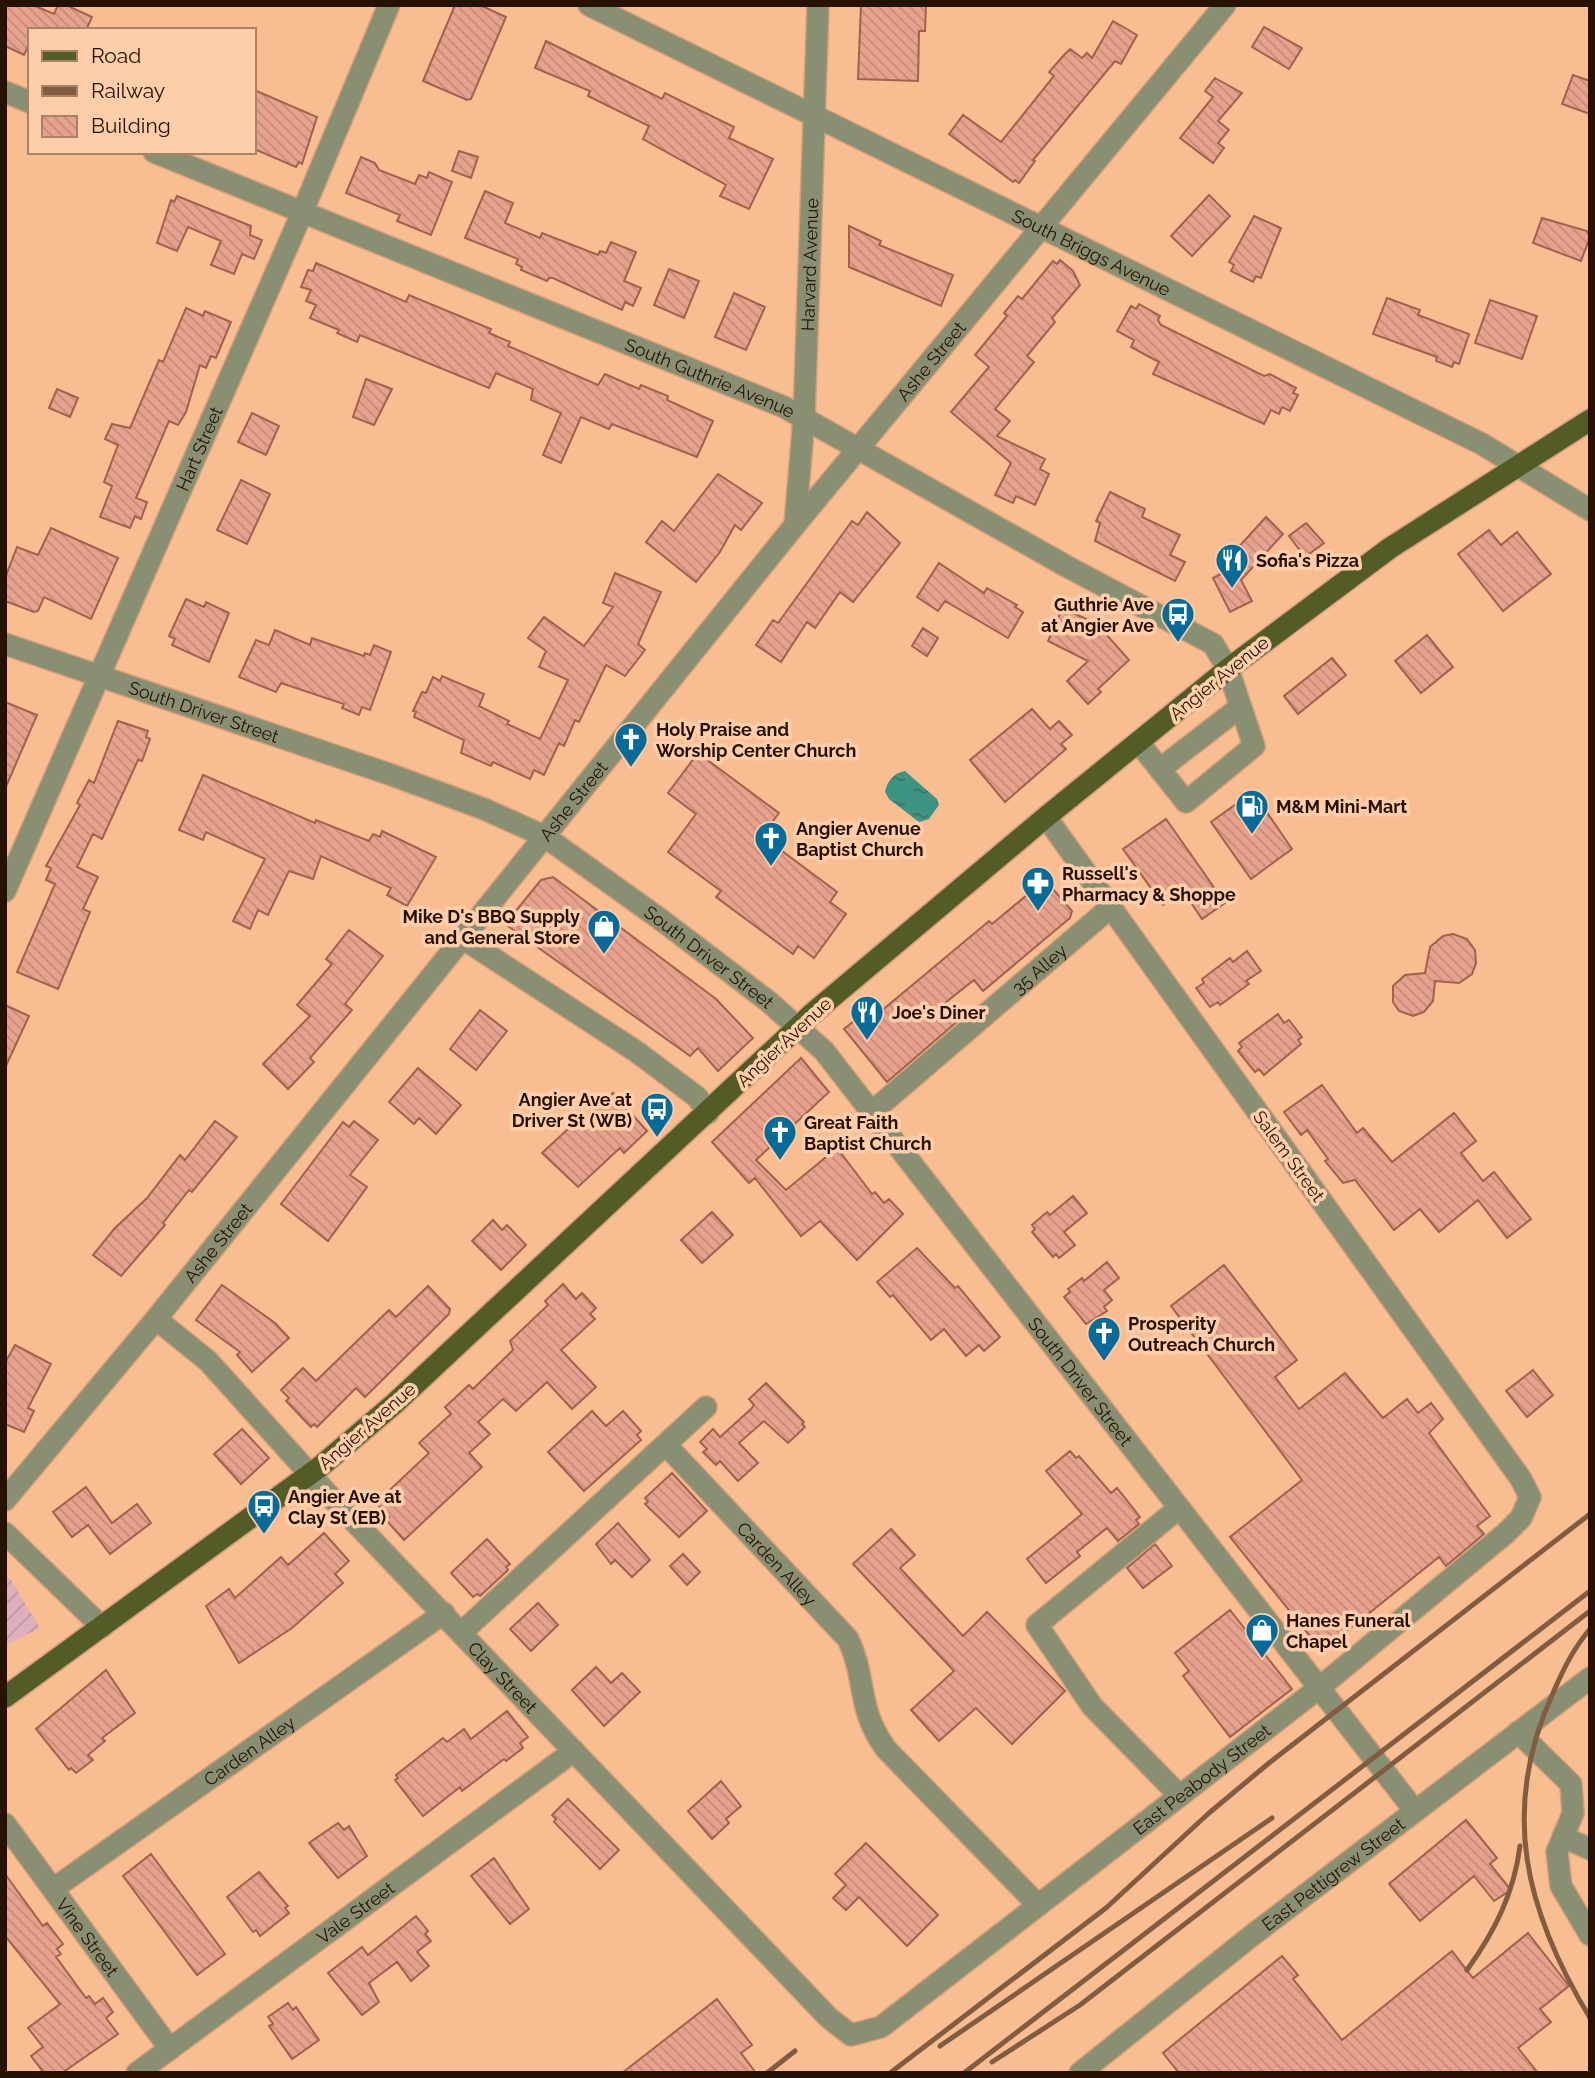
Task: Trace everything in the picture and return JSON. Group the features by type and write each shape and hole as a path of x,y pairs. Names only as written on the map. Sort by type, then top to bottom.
{"main road":[{"name":"Angier Avenue","path":"5,1697 310,1475 394,1404 799,1026 1046,817 1228,669 1343,581 1515,466 1590,420"}],"street":[{"name":"Hart Street","path":"5,891 302,214 389,5"},
{"name":"South Briggs Avenue","path":"589,5 1482,444 1590,510"},
{"name":"Harvard Avenue","path":"795,525 804,418 818,5"},
{"name":"Ashe Street","path":"5,1500 156,1319 795,525 1044,228 1225,5"},
{"path":"5,92 28,101"},
{"name":"South Guthrie Avenue","path":"159,154 772,402 1213,644 1228,669"},
{"name":"South Driver Street","path":"5,644 390,774 484,809 544,836 660,919 799,1026 824,1051 872,1112 1415,1811"},
{"path":"1139,743 1186,802 1254,746 1228,669"},
{"path":"1160,769 1239,708"},
{"name":"Salem Street","path":"1046,817 1521,1479 1530,1497"},
{"name":"35 Alley","path":"872,1112 1111,907"},
{"path":"461,939 637,1052 696,1097 708,1113"},
{"name":"Clay Street","path":"156,1319 208,1361 310,1475 829,2018 851,2035"},
{"path":"462,1633 667,1446 706,1407"},
{"name":"Carden Alley","path":"667,1446 848,1639 854,1651 864,1707 873,1731 886,1749 1037,1904"},
{"name":"East Peabody Street","path":"851,2035 881,2028 1037,1904 1319,1688 1506,1533 1521,1518 1530,1497"},
{"path":"1179,1508 1037,1625 1092,1706 1179,1795"},
{"path":"5,1533 102,1627"},
{"name":"Carden Alley","path":"53,1889 444,1613"},
{"name":"East Pettigrew Street","path":"1087,2071 1415,1811 1590,1678"},
{"path":"1518,1732 1580,1782 1573,1813 1557,1852 1561,1886 1590,1935"},
{"name":"Vale Street","path":"137,2073 574,1751"},
{"name":"Vine Street","path":"5,1824 170,2049"},
{"path":"1563,1837 1590,1849"}],"shaded area":[{"path":"5,1576 11,1580 40,1628 5,1645"}],"water":[{"path":"905,771 937,799 939,805 929,819 919,822 889,799 885,792 892,778"}],"building":[{"path":"5,5 33,5 54,14 58,5 66,5 92,17 87,28 28,28 28,46 24,55 5,46"},
{"path":"455,5 480,5 506,17 471,99 467,100 423,81"},
{"path":"861,5 926,5 925,31 919,31 918,81 858,79"},
{"path":"1113,21 1137,35 1121,64 1115,61 1033,160 1035,161 1019,183 1015,180 1013,182 949,134 963,115 1001,142 1054,76 1049,72 1064,55 1070,49 1082,58 1087,53 1092,58"},
{"path":"1264,27 1302,48 1289,69 1252,47"},
{"path":"546,41 662,99 665,93 734,127 729,138 773,159 749,209 720,196 726,185 643,139 649,126 588,96 590,91 535,68"},
{"path":"1573,75 1590,81 1590,114 1562,104"},
{"path":"1215,78 1242,93 1218,121 1229,130 1218,143 1224,148 1213,163 1180,138 1213,97 1205,91"},
{"path":"256,91 317,117 302,164 299,162 296,167 256,150"},
{"path":"459,151 478,157 471,178 452,171"},
{"path":"361,157 375,163 379,170 415,184 419,175 427,178 429,172 452,182 431,235 397,221 400,215 346,193"},
{"path":"485,191 513,203 505,223 540,238 542,233 598,255 600,251 606,253 611,242 636,252 624,281 641,288 633,306 625,302 622,310 553,278 547,281 521,270 522,267 516,264 518,259 465,238"},
{"path":"1209,195 1230,216 1192,256 1171,236"},
{"path":"177,196 251,226 250,235 262,240 254,259 242,254 234,274 211,265 221,241 188,227 177,251 157,243 171,200 174,202"},
{"path":"1254,216 1281,228 1261,278 1256,276 1253,282 1231,271 1234,265 1229,262"},
{"path":"1542,218 1587,231 1590,237 1581,261 1533,243"},
{"path":"849,226 881,241 879,245 953,275 941,306 849,267"},
{"path":"1060,260 1073,271 1080,285 1052,318 1055,322 1027,356 1034,362 995,409 1010,421 997,436 1045,459 1040,469 1049,474 1035,505 1016,496 1013,503 995,495 1011,463 951,412 989,367 975,355 1007,316 1004,313 1018,296 1022,299 1053,261 1057,264"},
{"path":"316,263 406,302 409,295 491,329 489,333 510,342 508,346 598,385 605,374 639,389 641,385 668,396 667,400 713,421 697,457 612,424 609,429 581,417 561,463 543,455 561,413 531,400 533,389 496,373 489,388 360,335 357,342 337,333 339,330 310,318 316,305 306,301 311,290 301,287 308,270 313,271"},
{"path":"669,269 699,281 684,318 654,305"},
{"path":"734,293 765,307 746,350 715,337"},
{"path":"1387,298 1420,310 1418,315 1469,334 1459,364 1454,362 1452,367 1436,361 1437,357 1373,334"},
{"path":"1490,300 1537,316 1522,359 1475,343"},
{"path":"1139,304 1160,316 1158,320 1161,325 1264,376 1270,374 1296,388 1293,393 1298,395 1290,411 1282,407 1279,414 1271,410 1264,424 1153,374 1159,362 1131,347 1134,340 1117,331 1131,306 1136,309"},
{"path":"186,308 203,316 205,311 231,322 216,358 211,356 206,368 200,365 186,412 178,425 169,421 136,498 147,502 141,519 135,516 130,528 100,517 112,486 104,482 118,445 105,439 112,424 130,428 159,360 163,362"},
{"path":"366,379 392,389 374,425 353,417"},
{"path":"57,389 78,398 70,417 49,408"},
{"path":"252,413 279,426 266,455 238,442"},
{"path":"718,474 762,503 741,530 735,525 720,552 696,582 646,542 662,521 674,531"},
{"path":"241,480 270,494 247,544 217,530"},
{"path":"1110,492 1145,509 1142,517 1180,535 1170,555 1185,562 1175,581 1095,541 1100,523 1096,521"},
{"path":"867,512 900,543 853,602 840,592 815,628 807,622 781,662 756,645 773,620 778,623 852,521 858,525"},
{"path":"1266,517 1283,534 1241,580 1252,601 1230,612 1213,578 1246,561 1235,551"},
{"path":"1306,523 1324,543 1305,557 1289,536"},
{"path":"51,528 118,558 91,619 44,597 38,611 34,612 5,601 5,578 17,547 38,555"},
{"path":"1489,530 1501,545 1517,532 1551,574 1503,611 1458,554"},
{"path":"939,563 984,593 987,588 1017,605 1015,607 1023,612 1008,638 945,601 938,611 917,597"},
{"path":"615,573 661,592 638,644 645,650 625,676 606,665 579,722 575,720 564,746 559,743 544,775 534,770 530,779 493,762 491,766 461,753 464,740 414,717 416,712 413,711 422,692 426,693 433,677 440,681 442,676 484,694 479,706 509,721 507,724 540,739 568,680 539,667 546,651 528,638 544,617 584,646 613,607 603,603"},
{"path":"186,599 204,607 206,602 229,613 209,662 172,645 175,639 169,636"},
{"path":"1067,610 1086,619 1084,623 1105,633 1129,660 1098,689 1101,692 1088,704 1067,681 1088,661 1048,641 1061,611 1065,614"},
{"path":"923,628 938,638 927,656 912,646"},
{"path":"275,630 310,645 312,638 364,656 365,653 370,655 374,645 391,652 370,710 362,707 359,715 342,708 344,704 281,683 276,692 239,677 256,640 269,645"},
{"path":"1427,635 1453,667 1421,693 1395,661"},
{"path":"1332,658 1346,675 1298,714 1284,696"},
{"path":"5,702 37,715 5,789"},
{"path":"1032,709 1050,729 1059,721 1072,735 1061,744 1066,749 1005,802 970,760"},
{"path":"118,721 148,731 146,737 150,739 142,761 138,760 102,839 93,834 77,867 98,877 83,909 90,912 58,989 17,972 55,884 46,880 51,868 46,866 80,805 77,803 89,780 94,783"},
{"name":"Angier Avenue Baptist Church","path":"698,753 779,813 762,836 837,892 830,902 846,914 814,958 798,946 793,954 716,897 721,891 668,852 696,814 668,793"},
{"path":"203,775 315,823 316,820 369,841 373,834 380,837 382,831 436,857 407,906 387,895 391,888 321,856 313,879 289,871 268,915 258,910 250,929 233,921 265,859 206,832 203,840 179,830"},
{"name":"M&M Mini-Mart","path":"1253,792 1292,849 1251,879 1211,822"},
{"path":"1166,819 1225,903 1202,919 1183,891 1163,905 1123,849"},
{"path":"553,877 716,999 753,1038 718,1071 698,1048 690,1056 505,924 541,880"},
{"path":"1045,880 1072,911 1070,918 983,991 974,980 945,1003 959,1020 887,1082 844,1029 874,1005 880,1012 989,921 992,924"},
{"path":"349,930 383,956 345,1004 352,1010 310,1058 314,1062 288,1089 263,1064 310,1016 297,1005 332,964 326,959"},
{"path":"1453,934 1467,939 1475,950 1476,963 1472,974 1459,983 1435,981 1433,1001 1424,1012 1413,1016 1399,1011 1393,1002 1393,986 1405,975 1425,973 1430,947 1443,936"},
{"path":"1247,951 1261,971 1246,981 1249,984 1220,1005 1218,1002 1210,1007 1196,988 1204,983 1202,979 1230,958 1233,962"},
{"path":"5,1005 29,1016 5,1068"},
{"path":"480,1010 507,1031 476,1070 450,1049"},
{"path":"1278,1014 1284,1023 1289,1020 1302,1037 1298,1040 1301,1044 1264,1075 1259,1069 1255,1072 1238,1051 1242,1047 1239,1043"},
{"path":"801,1058 829,1092 756,1160 786,1190 837,1148 872,1194 875,1192 884,1203 889,1199 903,1214 857,1260 820,1221 801,1236 755,1178 749,1183 712,1142"},
{"path":"418,1068 461,1105 436,1134 419,1118 414,1124 389,1102"},
{"path":"1322,1085 1357,1133 1363,1128 1392,1162 1454,1113 1476,1141 1461,1153 1483,1181 1494,1172 1531,1219 1507,1238 1478,1200 1439,1232 1420,1209 1394,1230 1355,1180 1343,1183 1325,1161 1328,1159 1307,1130 1301,1135 1284,1112"},
{"path":"613,1093 647,1131 624,1153 620,1148 578,1187 542,1153 581,1117 585,1120"},
{"path":"215,1121 237,1137 192,1192 189,1190 163,1223 165,1225 121,1276 93,1255 114,1229 147,1198 180,1155 185,1160"},
{"path":"354,1121 378,1140 350,1175 367,1187 328,1241 281,1204 343,1122 349,1127"},
{"path":"1073,1196 1087,1213 1064,1232 1075,1245 1059,1258 1056,1254 1053,1257 1032,1232 1035,1229 1032,1225 1047,1212 1050,1215"},
{"path":"712,1212 733,1235 702,1263 681,1240"},
{"path":"493,1220 502,1230 507,1225 526,1245 501,1270 472,1241"},
{"path":"917,1248 955,1288 958,1286 1000,1337 984,1351 979,1345 966,1356 944,1329 931,1340 893,1295 890,1297 877,1282"},
{"path":"1107,1262 1119,1278 1104,1290 1112,1300 1104,1307 1107,1311 1086,1324 1064,1297 1070,1292 1068,1289 1082,1278 1084,1281"},
{"path":"1224,1265 1297,1360 1275,1377 1299,1409 1345,1373 1383,1418 1407,1399 1418,1413 1431,1403 1443,1419 1429,1433 1490,1516 1477,1526 1484,1534 1446,1566 1439,1557 1322,1651 1230,1537 1302,1480 1171,1306"},
{"path":"563,1284 576,1299 582,1293 596,1308 590,1314 595,1319 561,1350 596,1387 572,1409 547,1382 516,1411 503,1399 478,1422 490,1434 469,1453 482,1467 404,1540 386,1520 389,1517 376,1503 429,1453 419,1443 451,1414 445,1407 469,1385 473,1389 513,1350 510,1341 548,1305 545,1301"},
{"path":"222,1285 275,1323 289,1338 252,1372 237,1355 240,1352 196,1320"},
{"path":"428,1286 450,1309 449,1314 365,1397 356,1388 317,1427 314,1424 311,1427 286,1401 289,1398 281,1390 303,1368 316,1381 389,1310 396,1317"},
{"path":"15,1345 51,1364 28,1408 34,1411 24,1432 5,1424 5,1363"},
{"path":"1533,1370 1553,1395 1527,1417 1506,1391"},
{"path":"766,1383 804,1422 802,1424 805,1427 788,1443 764,1421 739,1443 758,1463 738,1481 720,1461 716,1465 703,1452 707,1449 700,1442 713,1429 720,1437 751,1409 754,1405 749,1399"},
{"path":"592,1411 606,1426 623,1411 641,1431 637,1435 641,1440 584,1491 548,1452"},
{"path":"242,1429 269,1458 241,1484 214,1454"},
{"path":"1070,1451 1076,1458 1079,1456 1111,1493 1117,1488 1140,1517 1136,1520 1139,1524 1118,1541 1107,1528 1077,1552 1080,1556 1046,1583 1027,1559 1082,1514 1046,1471"},
{"path":"672,1473 707,1511 679,1537 645,1504 648,1502 645,1498"},
{"path":"86,1487 112,1523 137,1504 151,1523 110,1554 88,1525 72,1537 53,1512"},
{"path":"618,1523 650,1560 632,1577 615,1560 611,1564 596,1544"},
{"path":"891,1529 915,1555 900,1568 963,1636 987,1612 1065,1691 1012,1744 976,1708 939,1741 911,1710 954,1671 853,1564"},
{"path":"324,1533 349,1561 335,1574 343,1583 292,1628 239,1663 206,1606 229,1589 235,1598 281,1557 288,1565"},
{"path":"487,1539 510,1564 506,1567 508,1570 480,1596 477,1594 473,1597 451,1573"},
{"path":"1155,1544 1172,1566 1143,1588 1127,1568"},
{"path":"683,1554 700,1572 687,1585 670,1566"},
{"path":"538,1603 558,1625 531,1651 510,1629"},
{"path":"1230,1610 1292,1689 1230,1737 1183,1676 1189,1671 1175,1653"},
{"path":"596,1667 611,1683 622,1673 640,1692 604,1726 572,1690"},
{"path":"106,1670 135,1713 102,1738 105,1741 88,1755 93,1760 76,1773 71,1768 69,1770 36,1729"},
{"path":"507,1711 528,1737 520,1743 523,1748 462,1791 460,1787 423,1816 395,1780 398,1778 396,1775 443,1738 447,1742 464,1729 471,1739"},
{"path":"721,1781 741,1806 726,1819 729,1823 712,1839 688,1811"},
{"path":"568,1799 619,1850 600,1869 554,1822 556,1819 552,1815"},
{"path":"1466,1820 1497,1858 1490,1864 1511,1890 1494,1901 1474,1876 1420,1921 1389,1884"},
{"path":"338,1823 344,1830 349,1826 367,1856 338,1878 309,1843"},
{"path":"866,1843 938,1915 907,1946 859,1897 846,1910 833,1898 846,1885 835,1874"},
{"path":"151,1854 225,1954 197,1975 123,1876"},
{"path":"494,1858 529,1909 510,1924 471,1876"},
{"path":"259,1872 288,1906 285,1908 289,1913 260,1936 256,1930 253,1932 227,1897"},
{"path":"5,1874 43,1926 47,1923 63,1944 57,1949 61,1954 56,1957 86,1998 89,1996 95,2004 103,1998 113,2012 106,2018 118,2034 62,2073 44,2073 31,2056 43,2047 28,2028 60,2004 5,1936"},
{"path":"416,1916 428,1931 425,1934 431,1941 417,1952 429,1966 411,1981 397,1962 369,1983 379,2002 362,2015 328,1973 362,1947 368,1955"},
{"path":"1528,1933 1569,1986 1540,2009 1551,2022 1518,2048 1538,2073 1179,2073 1163,2053 1282,1956 1298,1975 1293,1979 1342,2040 1452,1951 1473,1978"},
{"path":"717,1999 752,2045 741,2053 756,2073 622,2073"},
{"path":"288,2003 293,2010 296,2007 319,2040 292,2059 269,2026 273,2024 268,2017"}],"railway":[{"path":"890,2073 1106,1908 1209,1813 1269,1763 1590,1514"},
{"path":"964,2073 1590,1591"},
{"path":"992,2062 1080,2005 1590,1611"},
{"path":"1590,1629 1565,1668 1536,1736 1527,1779 1524,1820 1527,1860 1536,1900 1550,1939 1590,2018"},
{"path":"940,2046 1272,1818"},
{"path":"1467,1970 1502,1911 1513,1880 1520,1846"},
{"path":"767,2073 795,2051"}],"place":[{"name":"Sofia's Pizza","path":"1232,590"},
{"name":"Guthrie Ave at Angier Ave","path":"1178,644"},
{"name":"Holy Praise and Worship Center Church","path":"631,769"},
{"name":"M&M Mini-Mart","path":"1252,836"},
{"name":"Angier Avenue Baptist Church","path":"771,868"},
{"name":"Russell's Pharmacy & Shoppe","path":"1038,913"},
{"name":"Mike D's BBQ Supply and General Store","path":"604,956"},
{"name":"Joe's Diner","path":"867,1042"},
{"name":"Angier Ave at Driver St (WB)","path":"657,1139"},
{"name":"Great Faith Baptist Church","path":"780,1162"},
{"name":"Prosperity Outreach Church","path":"1104,1363"},
{"name":"Angier Ave at Clay St (EB)","path":"264,1536"},
{"name":"Hanes Funeral Chapel","path":"1262,1660"}]}
